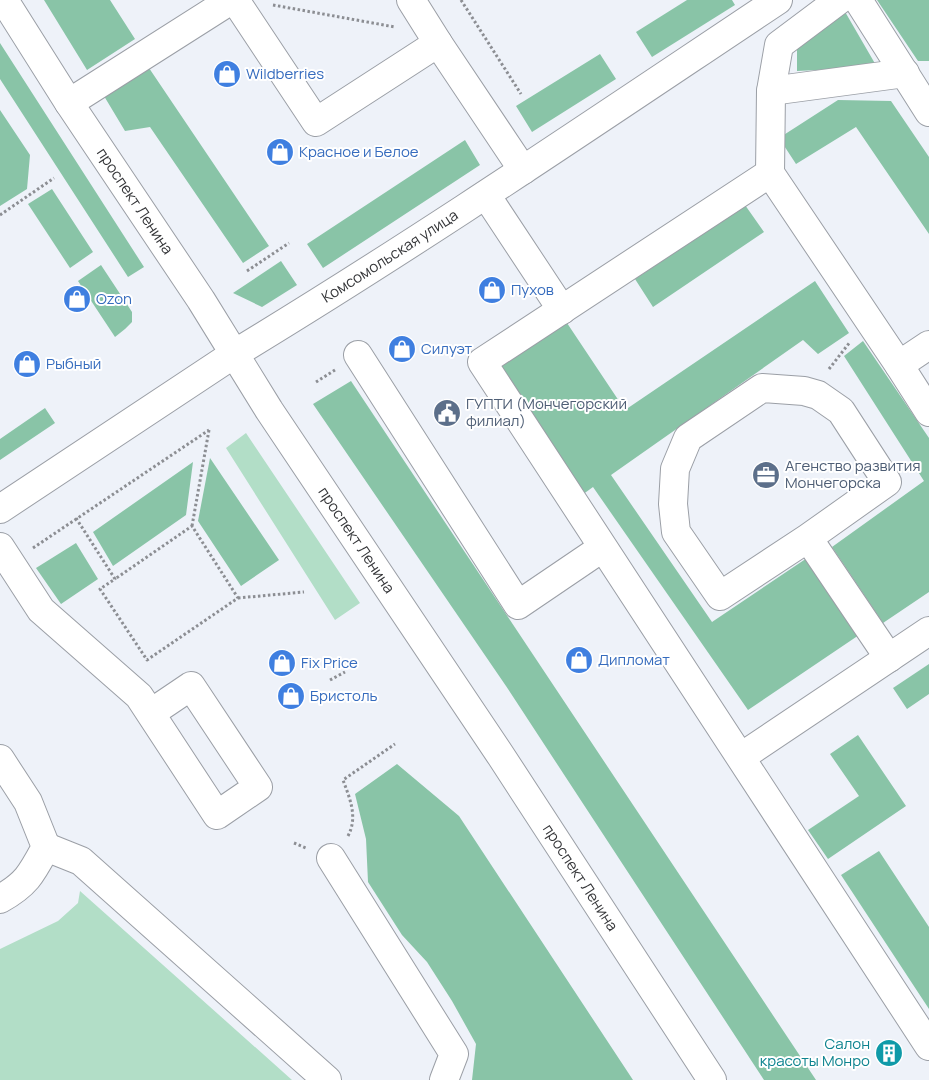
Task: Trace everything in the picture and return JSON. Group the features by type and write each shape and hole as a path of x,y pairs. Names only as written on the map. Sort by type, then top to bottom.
{"main road":[{"name":"проспект Ленина","path":"4,0 69,103 201,300 269,410 501,756 712,1080"},
{"path":"69,103 231,0"},
{"path":"235,0 316,122 435,38"},
{"path":"411,0 523,170"},
{"name":"Комсомольская улица","path":"0,510 234,354 323,300 486,195 778,0"},
{"path":"839,0 779,45 771,91 770,173 929,412"},
{"path":"858,0 929,112"},
{"path":"771,91 905,72"},
{"path":"770,173 482,362 929,1046"},
{"path":"486,195 562,310"},
{"path":"899,365 929,345"},
{"path":"358,355 518,605 602,548"},
{"path":"762,388 804,391 818,395 841,411 887,482 808,538 720,596 676,532 673,504 675,469 688,438 762,388"},
{"path":"808,538 889,658"},
{"path":"5,555 40,610 139,696 151,713"},
{"path":"741,757 929,631"},
{"path":"0,759 28,802 46,847 81,861 327,1080"},
{"path":"0,899 16,890 30,876 46,847"},
{"path":"331,858 454,1054 444,1080"}],"path":[{"path":"461,0 521,94"},
{"path":"264,3 435,38"},
{"path":"0,215 54,178"},
{"path":"247,271 289,243"},
{"path":"5,555 76,518 209,430 192,526 238,598"},
{"path":"76,518 115,579"},
{"path":"192,526 100,589 147,660 238,598 304,592"},
{"path":"330,680 345,672"},
{"path":"331,858 344,844 352,828 353,808 343,780 395,744"}],"green space":[{"path":"44,0 110,0 135,39 87,70"},
{"path":"687,0 732,0 735,5 652,57 636,32"},
{"path":"877,0 929,0 929,61 918,61"},
{"path":"844,10 877,67 797,71 797,43"},
{"path":"0,43 144,267 128,277 0,79"},
{"path":"600,54 616,79 532,132 516,106"},
{"path":"149,68 269,246 243,263 150,127 125,131 104,96"},
{"path":"838,100 891,101 929,157 929,234 856,127 796,164 779,138"},
{"path":"0,110 30,155 27,189 0,206"},
{"path":"465,140 480,165 323,268 307,244"},
{"path":"52,189 93,252 70,268 28,204"},
{"path":"745,205 764,232 653,307 635,279"},
{"path":"281,261 297,285 262,307 233,293"},
{"path":"101,265 132,312 132,322 115,337 78,281"},
{"path":"815,281 849,333 818,354 803,340 611,475 712,622 810,556 859,635 748,710 593,487 582,495 498,367 567,323 625,410"},
{"path":"863,341 929,438 929,592 883,623 832,547 924,481 844,356"},
{"path":"351,381 816,1080 764,1080 506,686 313,404"},
{"path":"45,408 55,423 0,460 0,439"},
{"path":"246,433 360,603 335,620 226,448"},
{"path":"210,458 279,560 241,586 198,521"},
{"path":"193,462 186,515 113,566 93,532"},
{"path":"76,543 98,579 61,604 36,568"},
{"path":"929,664 929,694 907,709 893,688"},
{"path":"858,735 906,806 828,859 808,830 859,796 830,754"},
{"path":"397,764 459,816 633,1080 472,1080 476,1044 427,962 402,935 368,882 366,839 355,794"},
{"path":"879,851 929,927 929,1009 841,875"},
{"path":"80,891 292,1080 0,1080 0,949 58,921 78,903"}],"place":[{"name":"Wildberries","path":"227,74"},
{"name":"Красное и Белое","path":"280,152"},
{"name":"Пухов","path":"492,290"},
{"name":"Ozon","path":"77,299"},
{"name":"Силуэт","path":"402,349"},
{"name":"Рыбный","path":"27,364"},
{"name":"ГУПТИ (Мончегорский филиал)","path":"447,413"},
{"name":"Агенство развития Мончегорска","path":"766,475"},
{"name":"Дипломат","path":"579,660"},
{"name":"Fix Price","path":"282,663"},
{"name":"Бристоль","path":"291,696"},
{"name":"Салон красоты Монро","path":"889,1053"}]}
